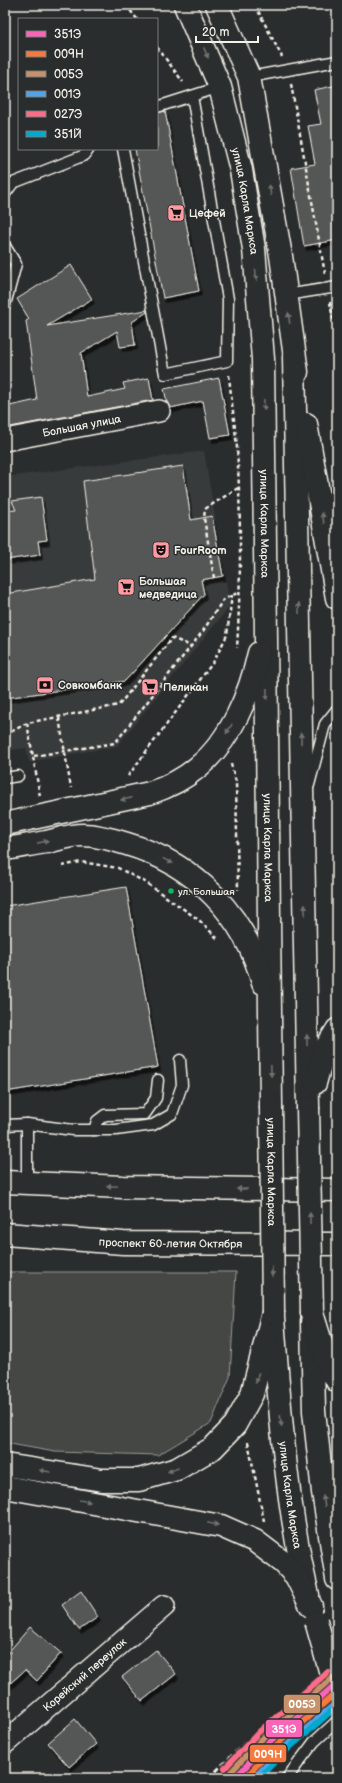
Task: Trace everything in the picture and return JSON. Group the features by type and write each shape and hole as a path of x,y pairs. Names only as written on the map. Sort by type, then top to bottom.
{"main road":[{"name":"улица Карла Маркса","path":"185,5 220,87 241,170 254,249 263,359 273,1313 280,1413 292,1514 300,1561 313,1614 337,1695"},
{"path":"217,5 249,77 274,215 294,357 337,598"},
{"path":"294,357 314,1411 323,1492 336,1569"},
{"path":"5,824 150,794 170,786 198,767 210,756 235,720 255,672 266,612"},
{"path":"5,849 83,835 131,845 155,854 191,874 206,886 234,919 248,942 258,965 270,1018"},
{"path":"308,1107 324,1051 337,1030"},
{"path":"5,1182 123,1187 337,1190"},
{"name":"проспект 60-летия Октября","path":"5,1234 123,1243 337,1244"},
{"path":"5,1240 123,1243"},
{"path":"5,1465 102,1480 139,1480 177,1469 213,1448 235,1425 252,1394 273,1313"},
{"path":"312,1313 327,1362 337,1381"},
{"path":"5,1487 221,1526 255,1541 284,1563 296,1576 313,1614"}],"street":[{"name":"Большая улица","path":"5,440 158,411"},
{"name":"Корейский переулок","path":"5,1744 164,1606"}],"lane":[{"path":"249,77 337,62"},
{"path":"158,107 220,87"},
{"path":"122,150 165,374 227,361 228,299 192,96"},
{"path":"5,194 13,184 86,155 88,150"},
{"path":"5,246 16,264 5,305"},
{"path":"286,294 332,287"},
{"path":"303,810 325,724 337,709"},
{"path":"5,778 18,776"},
{"path":"5,1125 27,1124 73,1130 94,1130 134,1129 153,1124 172,1114 182,1085 180,1060"},
{"path":"94,1130 96,1121 105,1115 145,1114 156,1098 158,1080"},
{"path":"27,1124 27,1182"},
{"path":"287,1778 314,1742 337,1721"}],"path":[{"path":"126,5 136,18"},
{"path":"255,5 289,71 332,287 337,343"},
{"path":"158,48 192,96"},
{"path":"227,361 237,446 239,592 236,656"},
{"path":"214,578 204,518 205,509 238,488"},
{"path":"34,756 115,743 203,631 223,600 239,592"},
{"path":"124,781 214,661 227,634 232,595"},
{"path":"5,735 27,723 59,718 118,704 172,638 191,646"},
{"path":"59,718 71,789"},
{"path":"27,723 34,756 41,803"},
{"path":"222,740 226,744 236,782 238,899 234,919"},
{"path":"62,866 81,862 118,868 145,882 199,920 222,942"},
{"path":"242,1413 270,1552"}],"shaded area":[{"path":"204,451 230,606 117,746 29,762 26,748 5,751 5,477"},
{"path":"5,1272 236,1272 230,1377 211,1423 158,1455 55,1452 5,1443"}],"building":[{"path":"337,85 337,240 304,246 291,168 315,164 308,126 321,124 314,90"},
{"path":"165,111 199,291 163,298 135,150 158,150 158,113"},
{"path":"71,265 92,299 47,326 147,310 147,312 132,322 135,345 120,347 117,331 81,353 87,397 125,389 123,383 149,378 153,400 5,428 5,407 37,400 26,321 29,319 17,299"},
{"path":"219,378 230,435 210,438 203,401 170,408 164,389"},
{"name":"Большая медведица","path":"183,466 191,520 212,516 223,576 201,580 204,594 125,681 5,698 5,594 95,579 83,481"},
{"path":"41,497 47,540 38,541 40,555 5,560 5,511 16,510 12,501"},
{"path":"126,887 158,1067 5,1092 5,906"},
{"path":"81,1591 98,1617 79,1630 62,1605"},
{"path":"30,1627 62,1654 60,1654 37,1681 25,1670 5,1688 5,1656"},
{"path":"156,1650 176,1674 142,1701 122,1677"},
{"path":"75,1719 96,1744 69,1767 48,1743"}],"railway":[{"path":"209,1778 256,1732 337,1660"}],"transit line":[{"name":"027Э","path":"225,1768 259,1732 328,1672"},
{"name":"005Э","path":"230,1773 263,1738 332,1678"},
{"name":"351Э","path":"235,1778 268,1743 337,1683"},
{"name":"009Н","path":"245,1778 273,1748 337,1692"},
{"name":"001Э","path":"254,1778 278,1753 337,1702"},
{"name":"351Й","path":"259,1778 280,1756 337,1706"}],"place":[{"name":"Цефей","path":"176,213"},
{"name":"FourRoom","path":"161,550"},
{"name":"Большая медведица","path":"126,587"},
{"name":"Совкомбанк","path":"45,685"},
{"name":"Пеликан","path":"150,687"},
{"name":"ул. Большая","path":"171,891"}]}
